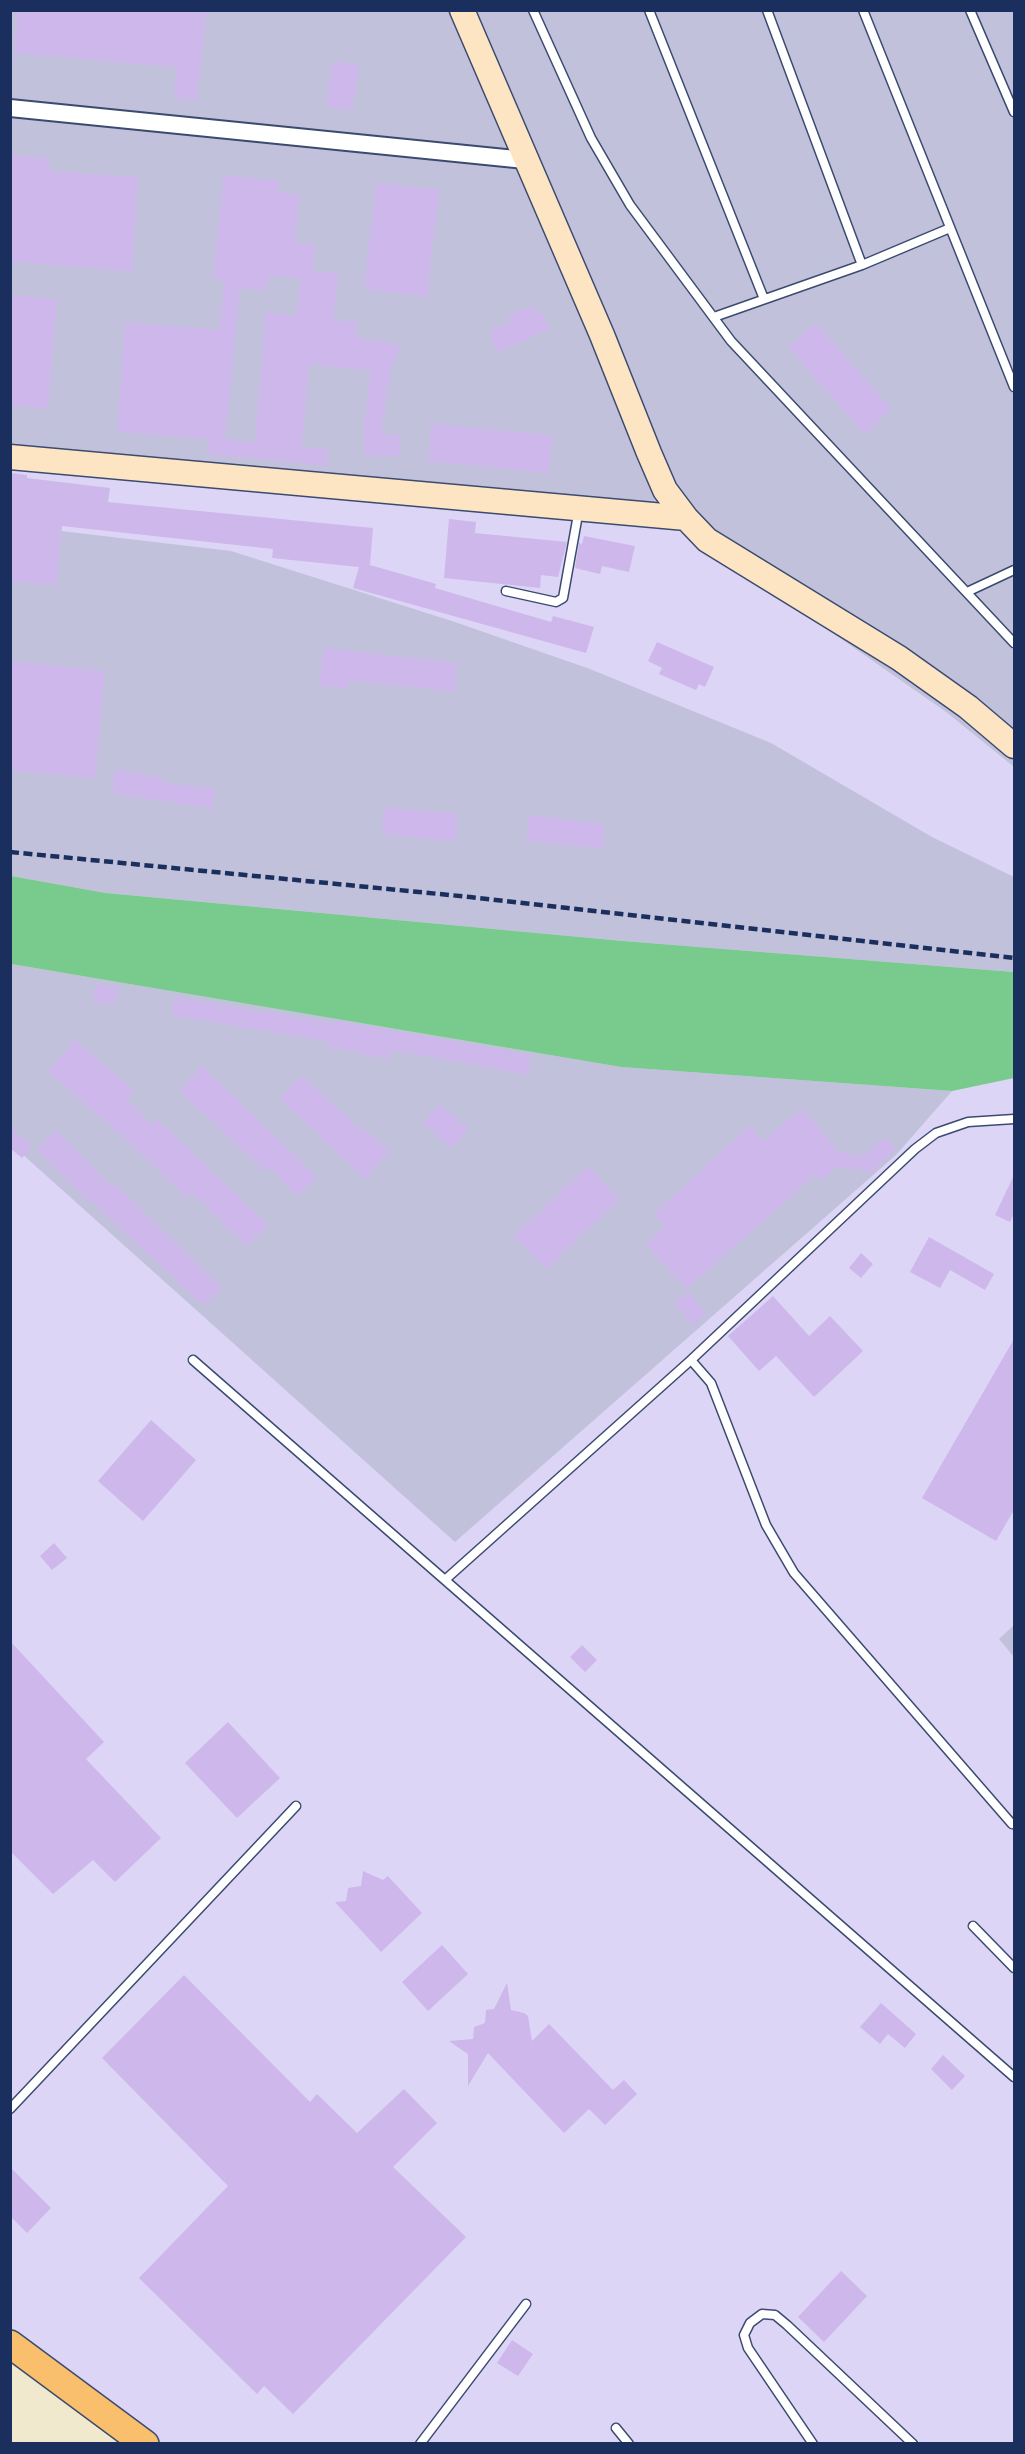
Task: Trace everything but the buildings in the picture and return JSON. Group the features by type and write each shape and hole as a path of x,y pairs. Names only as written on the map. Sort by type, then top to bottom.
{"main road":[{"path":"462,10 602,335 665,490 686,518 707,540 899,658 968,707 1014,746"},
{"path":"10,457 686,518"},
{"path":"10,2344 145,2444"}],"street":[{"path":"10,108 525,160"}],"lane":[{"path":"533,10 591,138 630,205 731,341 1014,643"},
{"path":"649,10 764,300"},
{"path":"767,10 862,265"},
{"path":"863,10 1014,387"},
{"path":"970,10 1014,112"},
{"path":"714,317 862,265 950,228"},
{"path":"506,591 556,602 563,598 579,509"},
{"path":"967,592 1014,570"},
{"path":"446,1579 691,1360 915,1149 936,1133 968,1122 1014,1119"},
{"path":"194,1360 1014,2077"},
{"path":"691,1360 711,1383 766,1524 794,1573 1012,1824"},
{"path":"10,2109 296,1806"},
{"path":"973,1926 1014,1968"},
{"path":"420,2444 526,2304"},
{"path":"813,2444 748,2349 744,2335 750,2323 762,2314 775,2315 787,2325 913,2444"},
{"path":"616,2428 629,2444"}],"shaded area":[{"path":"11,11 1014,11 1014,767 946,712 683,529 11,465"},
{"path":"11,465 683,529 946,712 1014,767 1014,2443 137,2443 11,2352"},
{"path":"10,525 231,551 455,622 590,669 771,743 932,837 1014,877 1014,972 623,941 106,893 11,876"},
{"path":"11,964 621,1067 952,1091 896,1155 455,1542 11,1144"},
{"path":"1014,1625 1014,1657 999,1639"}],"green space":[{"path":"11,876 106,893 623,941 1014,972 1014,1078 952,1091 621,1067 11,964"}],"railway":[{"path":"10,852 470,897 1014,958"}]}
